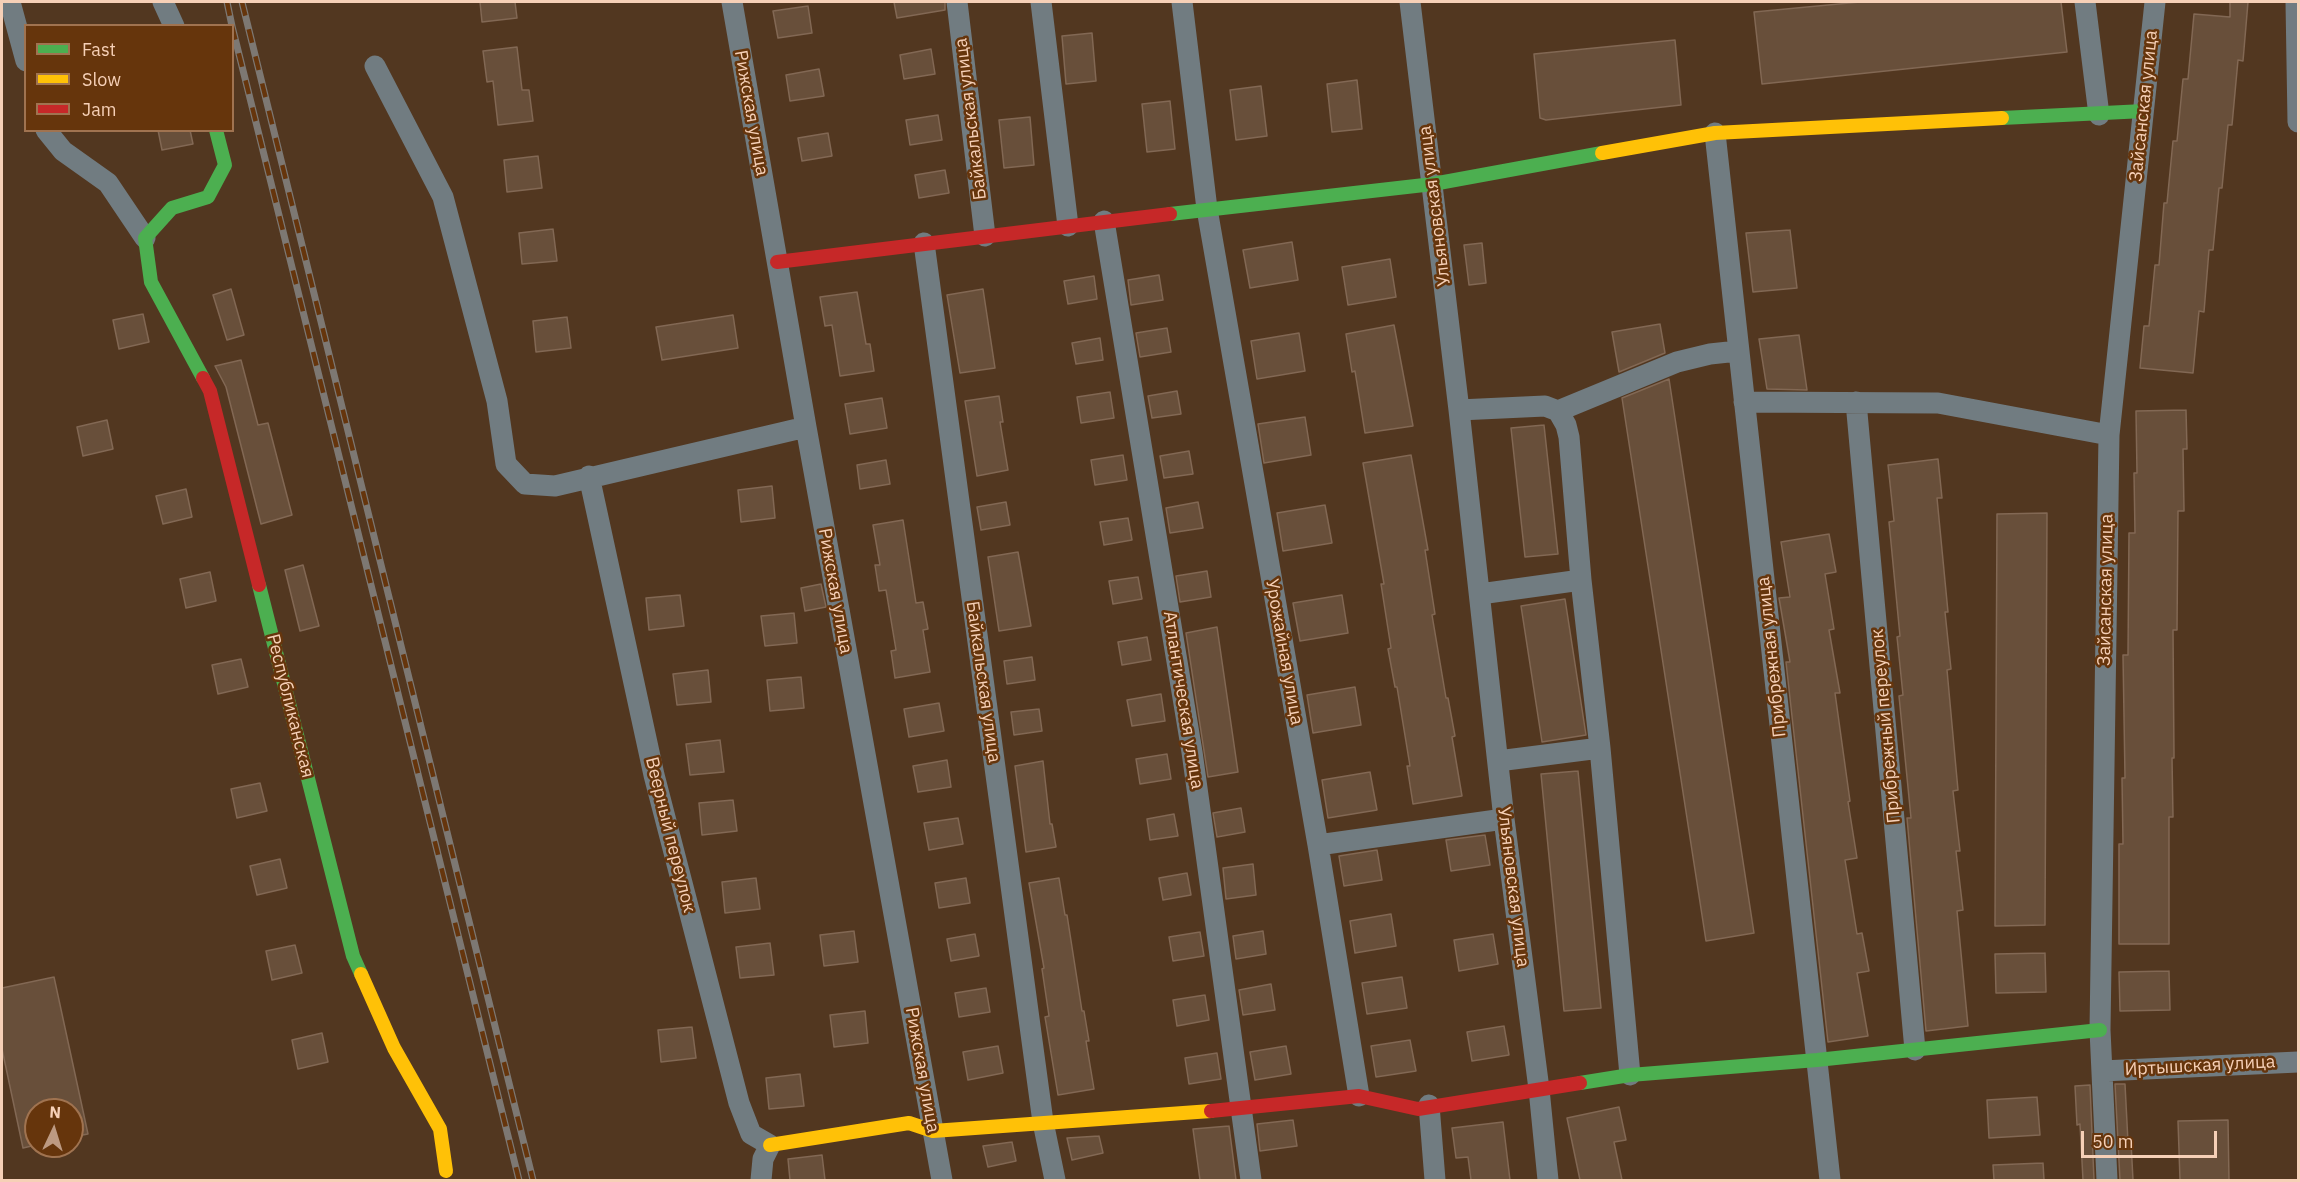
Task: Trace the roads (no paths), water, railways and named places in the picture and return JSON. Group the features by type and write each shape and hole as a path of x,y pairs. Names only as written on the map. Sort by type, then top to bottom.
{"street":[{"path":"10,2 24,54"},
{"path":"163,2 173,24"},
{"name":"Рижская улица","path":"732,2 942,1180"},
{"name":"Байкальская улица","path":"957,2 985,236"},
{"path":"1041,2 1068,226"},
{"path":"1182,2 1207,209"},
{"name":"Ульяновская улица","path":"1410,2 1548,1180"},
{"path":"2085,2 2099,115"},
{"name":"Зайсанская улица","path":"2107,1180 2100,1030 2109,435 2155,2"},
{"path":"2296,2 2298,122"},
{"path":"375,66 443,197 497,401 506,464 525,484 555,486 589,476 806,427"},
{"path":"777,262 1104,221 1433,184 1715,133 2144,111"},
{"name":"Республиканская","path":"48,132 63,151 108,183 145,238 151,282 210,391 353,956 393,1048 440,1129 446,1171"},
{"path":"145,238 172,208 208,197 225,165 217,132"},
{"name":"Прибрежная улица","path":"1715,133 1830,1180"},
{"name":"Урожайная улица","path":"1207,209 1318,845 1359,1096"},
{"name":"Атлантическая улица","path":"1104,221 1192,752 1251,1180"},
{"name":"Байкальская улица","path":"924,243 1043,1122 1055,1180"},
{"path":"1558,411 1677,362 1710,354 1738,351"},
{"path":"1744,402 1938,403 2109,435"},
{"name":"Прибрежный переулок","path":"1856,402 1915,1050"},
{"path":"1459,410 1545,406 1558,411 1566,425 1600,748 1630,1075"},
{"name":"Веерный переулок","path":"589,476 654,775 739,1103 751,1134 770,1145"},
{"path":"1480,594 1581,580"},
{"path":"1498,761 1600,748"},
{"path":"1318,845 1504,819"},
{"path":"761,1180 763,1159 770,1145 909,1124 933,1131 1242,1109 1359,1096 1418,1109 1429,1105 1630,1075 1817,1060 2100,1030"},
{"name":"Иртышская улица","path":"2102,1071 2298,1062"},
{"path":"1429,1105 1435,1180"}],"railway":[{"path":"227,2 232,24"},
{"path":"242,2 533,1180"},
{"path":"234,34 519,1180"}]}
